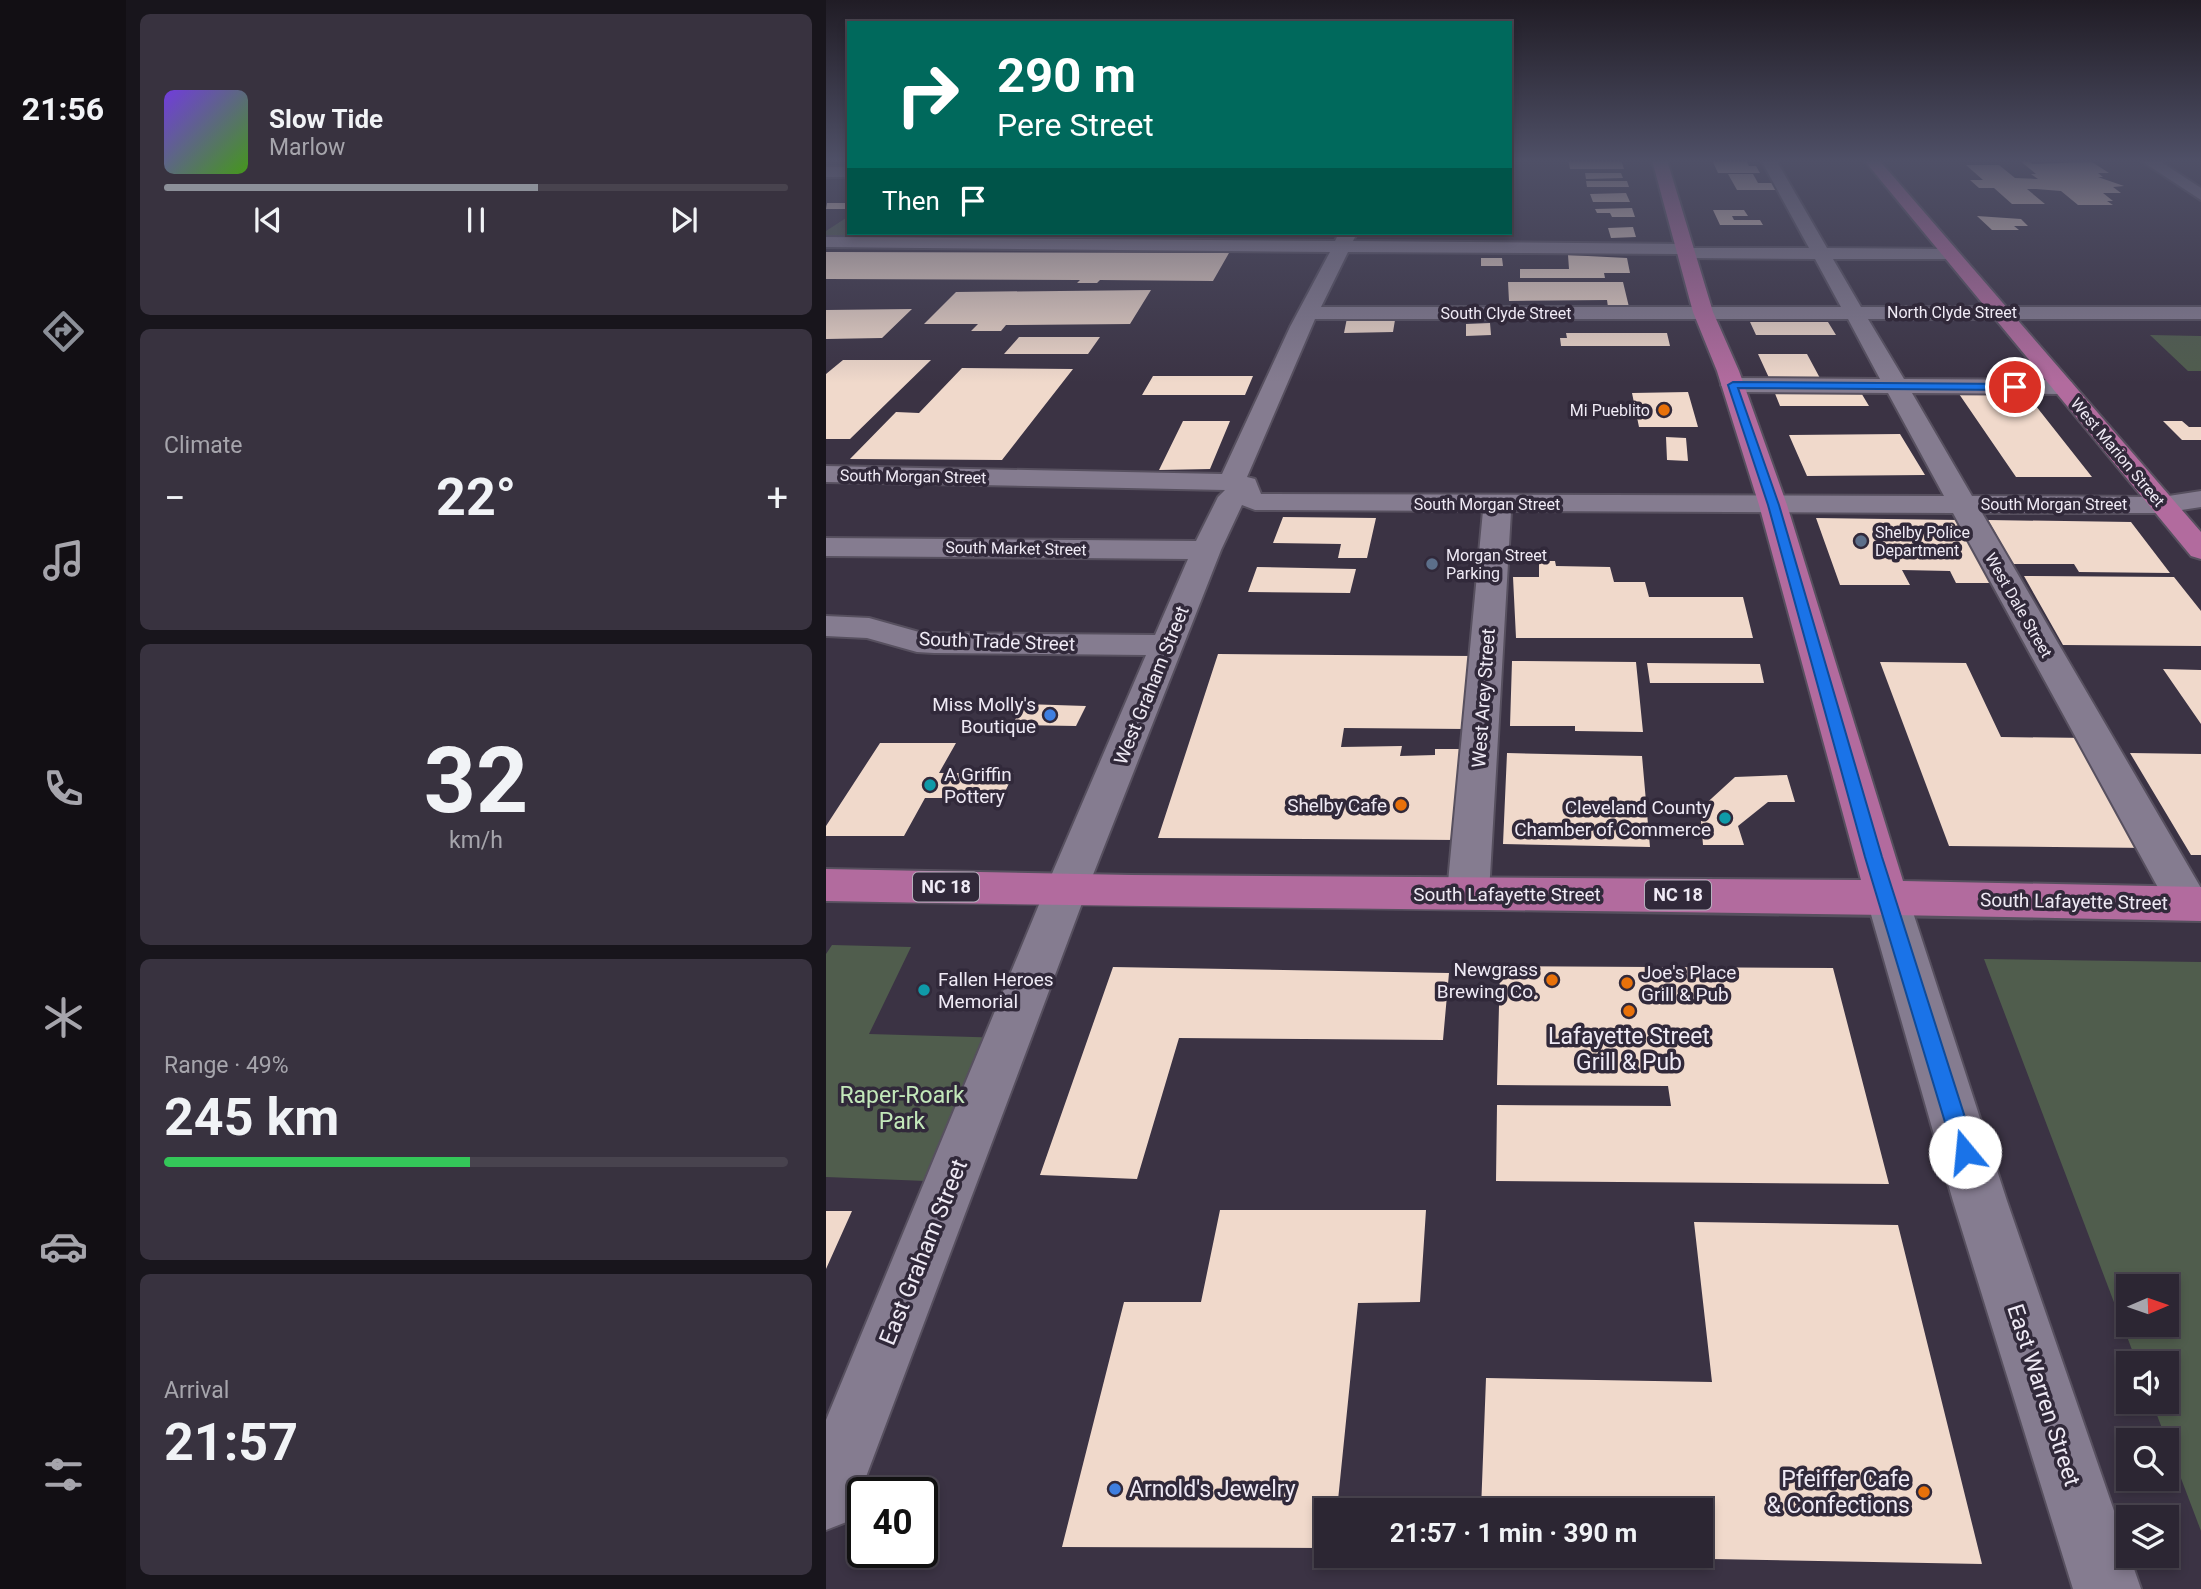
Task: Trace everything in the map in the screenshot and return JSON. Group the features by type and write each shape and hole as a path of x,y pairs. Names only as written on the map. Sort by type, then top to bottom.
{"main road":[{"path":"1680,234 1703,312 1733,385 1773,505 1887,897"},
{"name":"West Marion Street","path":"1933,234 2201,551"},
{"name":"South Lafayette Street","path":"826,885 2195,903"}],"street":[{"name":"West Dale Street","path":"1809,234 1962,504 2195,903"},
{"path":"826,242 1344,240 1685,251 1950,254"},
{"name":"West Graham Street","path":"1066,890 1206,550 1240,485 1308,313 1344,240"},
{"name":"South Clyde Street","path":"1308,313 1703,312"},
{"name":"North Clyde Street","path":"1703,312 2201,313"},
{"path":"1733,385 2063,387"},
{"name":"South Morgan Street","path":"826,474 1240,485 1246,496 1255,502 2162,505 2201,499"},
{"name":"West Arey Street","path":"1468,893 1498,504"},
{"name":"South Market Street","path":"826,547 1206,550"},
{"name":"South Trade Street","path":"826,626 869,628 917,642 934,643 1169,645"},
{"name":"East Graham Street","path":"826,1498 1066,890"},
{"name":"East Warren Street","path":"1887,897 1980,1201 2108,1589"}],"green space":[{"path":"826,234 894,235 884,243 826,242"},
{"path":"2150,335 2201,336 2201,371 2188,371"},
{"name":"Raper-Roark Park","path":"832,945 911,947 869,1034 1008,1038 951,1182 826,1177 826,954"},
{"path":"1984,959 2201,962 2201,1531 2179,1473 2179,1428 2162,1428 2157,1414 2179,1414 2179,1351 2132,1351 2127,1337 2179,1337 2179,1274 2116,1274 2116,1308"}],"building":[{"path":"1610,234 1635,234 1636,237 1611,238"},
{"path":"826,252 1229,253 1213,281 1100,280 1097,283 1077,283 1080,280 826,279"},
{"path":"1568,255 1627,258 1630,273 1604,273 1605,278 1520,278 1520,269 1569,269"},
{"path":"1481,258 1502,258 1503,266 1481,266"},
{"path":"1508,282 1623,282 1629,307 1608,307 1607,300 1509,301"},
{"path":"1151,290 1130,324 1006,325 1001,331 971,331 978,324 924,324 956,292"},
{"path":"912,309 882,338 826,339 826,310"},
{"path":"1360,317 1360,320 1395,320 1393,332 1344,333 1347,318"},
{"path":"1750,322 1828,322 1836,335 1756,335"},
{"path":"1490,323 1491,335 1466,336 1466,324"},
{"path":"1566,333 1667,333 1670,346 1561,346 1560,338 1567,338"},
{"path":"1019,337 1100,337 1088,354 1004,354"},
{"path":"1758,354 1807,354 1821,380 1770,380"},
{"path":"843,360 931,360 850,439 826,439 826,374"},
{"path":"962,368 1073,369 1002,460 850,459 896,412 919,413"},
{"path":"1153,376 1253,376 1245,395 1142,395"},
{"path":"1774,391 1860,391 1869,406 1780,406"},
{"path":"1957,391 2024,391 2092,477 2016,477"},
{"name":"Mi Pueblito","path":"1688,392 1698,427 1639,427 1632,393"},
{"path":"1183,421 1230,421 1210,469 1159,470"},
{"path":"2163,421 2182,421 2189,427 2201,427 2201,440 2182,440"},
{"path":"1900,434 1925,475 1807,476 1789,435"},
{"path":"1666,437 1686,438 1688,461 1667,460"},
{"path":"1283,517 1376,518 1367,558 1338,558 1341,544 1273,543"},
{"path":"1816,518 1958,520 1993,583 1956,583 1950,571 1902,570 1910,585 1840,585"},
{"path":"1988,520 2131,522 2170,573 2079,572 2074,564 2013,564"},
{"path":"1539,561 1555,561 1556,566 1610,567 1614,582 1645,582 1649,597 1743,597 1753,638 1516,638 1513,577 1539,577"},
{"path":"1257,567 1356,569 1350,593 1248,592"},
{"path":"2024,576 2174,577 2201,611 2201,646 2063,645"},
{"path":"1218,654 1473,656 1466,729 1344,728 1341,747 1402,746 1400,756 1435,755 1435,749 1466,749 1459,840 1158,838"},
{"path":"1512,661 1636,662 1643,732 1575,731 1575,726 1510,726"},
{"path":"1880,662 1966,663 2001,737 2088,738 2150,848 1949,846"},
{"path":"1647,663 1760,664 1764,683 1650,683"},
{"path":"2163,669 2201,670 2201,724"},
{"name":"Miss Molly's Boutique","path":"1024,704 1086,706 1076,726 1012,725"},
{"name":"A Griffin Pottery","path":"880,743 956,743 939,773 1014,773 1002,798 925,798 904,836 826,836 826,826"},
{"path":"1507,753 1642,756 1650,847 1503,844"},
{"path":"2130,753 2201,754 2201,855 2191,855"},
{"name":"Cleveland County Chamber of Commerce","path":"1787,775 1795,802 1768,802 1738,826 1744,845 1703,845 1700,809 1735,777"},
{"path":"1500,966 1833,968 1889,1184 1496,1181 1497,1105 1671,1106 1668,1086 1497,1085"},
{"path":"1113,967 1449,973 1443,1040 1179,1038 1137,1179 1040,1175"},
{"path":"1220,1210 1426,1210 1420,1302 1358,1303 1338,1498 1314,1498 1314,1548 1062,1547 1124,1302 1201,1302"},
{"path":"826,1211 852,1211 826,1269"},
{"path":"1694,1222 1898,1225 1982,1564 1713,1559 1713,1498 1481,1498 1486,1378 1712,1382"}],"place":[{"name":"Mi Pueblito","path":"1664,410"},
{"name":"Shelby Police Department","path":"1861,541"},
{"name":"Morgan Street Parking","path":"1432,564"},
{"name":"Miss Molly's Boutique","path":"1050,715"},
{"name":"A Griffin Pottery","path":"930,785"},
{"name":"Shelby Cafe","path":"1401,805"},
{"name":"Cleveland County Chamber of Commerce","path":"1725,818"},
{"name":"Newgrass Brewing Co.","path":"1552,980"},
{"name":"Joe's Place Grill & Pub","path":"1627,983"},
{"name":"Fallen Heroes Memorial","path":"924,990"},
{"name":"Lafayette Street Grill & Pub","path":"1629,1011"},
{"name":"Arnold's Jewelry","path":"1115,1489"},
{"name":"Pfeiffer Cafe & Confections","path":"1924,1492"}],"route":[{"path":"1965,1152 1874,857 1773,505 1733,385 2015,387"}]}
